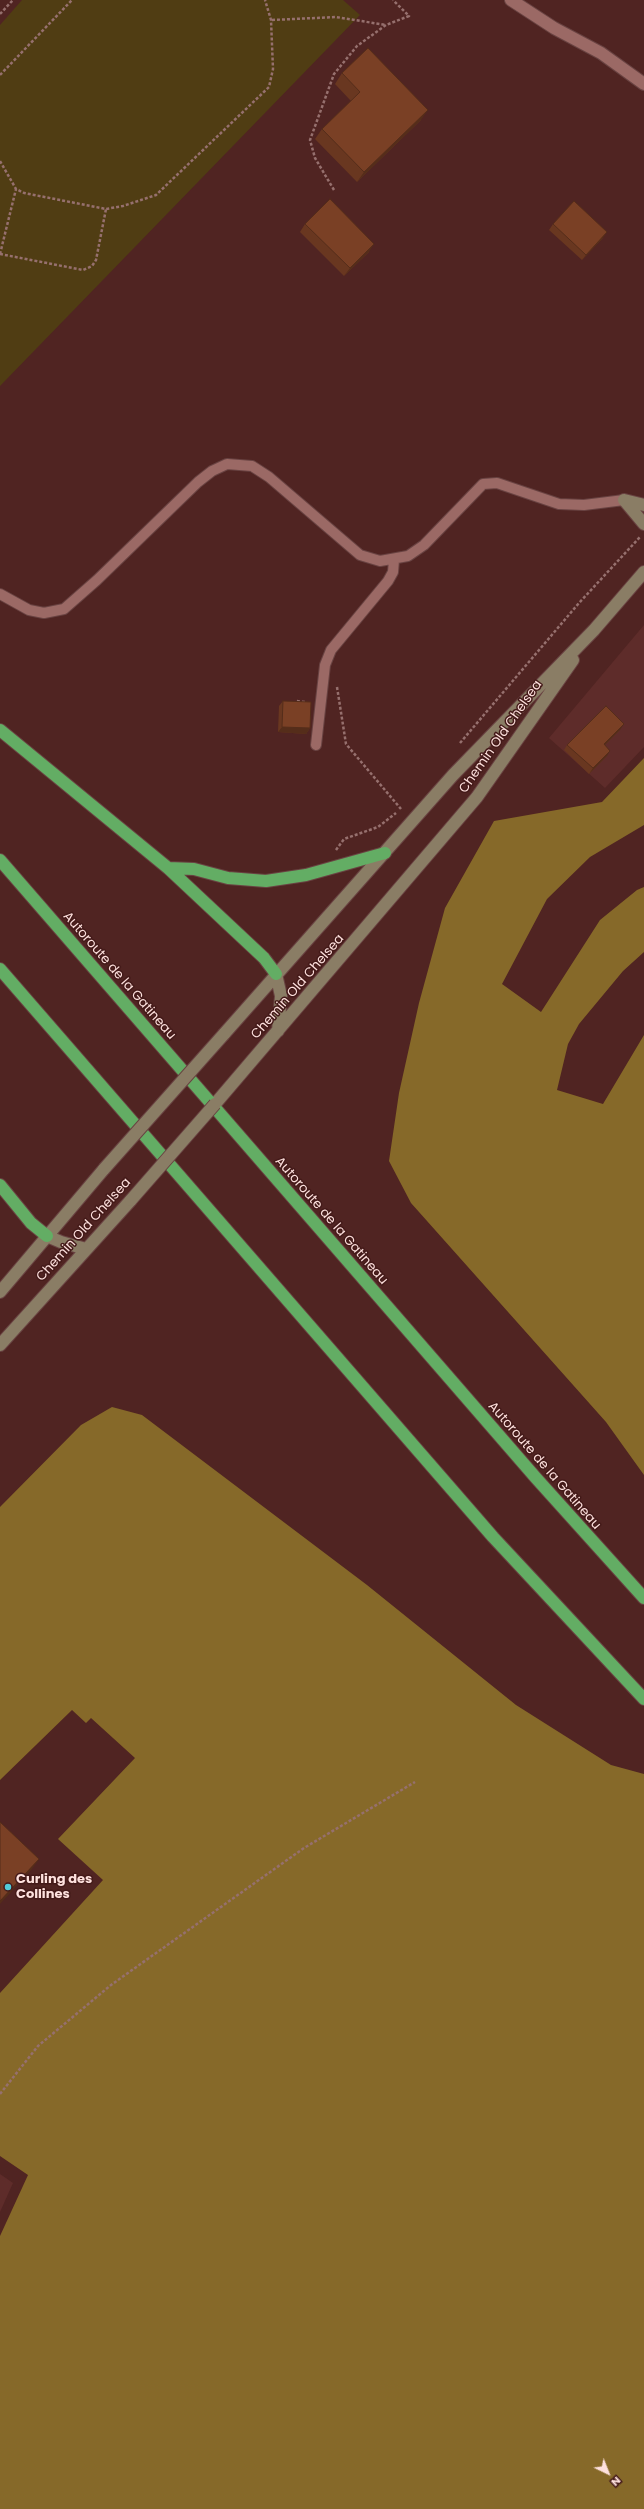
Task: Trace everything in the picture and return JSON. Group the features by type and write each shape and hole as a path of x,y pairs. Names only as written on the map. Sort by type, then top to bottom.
{"highway":[{"path":"0,730 168,868 264,958 276,974"},
{"path":"168,868 194,869 228,878 266,880 306,875 385,853"},
{"name":"Autoroute de la Gatineau","path":"0,860 526,1466 644,1598"},
{"path":"0,969 488,1531 644,1699"},
{"path":"0,1185 31,1223 47,1236"}],"street":[{"path":"511,0 554,28 601,53 644,84"},
{"path":"624,500 644,505"},
{"path":"624,500 642,530"},
{"name":"Chemin Old Chelsea","path":"0,1292 104,1170 453,775 594,630 644,572"},
{"name":"Chemin Old Chelsea","path":"0,1345 131,1200 252,1062 477,797 594,630"},
{"path":"276,974 281,996 278,1031"},
{"path":"47,1236 60,1242 86,1249"}],"lane":[{"path":"0,594 29,610 44,613 64,608 97,580 198,482 212,471 227,464 252,466 270,477 360,556 380,561 394,560 408,556 424,545 483,484 496,483 559,504 584,505 624,500"},
{"path":"316,745 323,681 331,650 388,581 393,572 394,560"}],"path":[{"path":"0,14 13,0"},
{"path":"0,75 72,0"},
{"path":"0,161 16,189 24,193 106,209 122,206 156,195 269,87 273,69 272,20 265,0"},
{"path":"334,190 315,158 310,140 334,74 356,46 386,25 409,16 393,0"},
{"path":"272,20 336,17 386,25"},
{"path":"16,189 0,254 83,270 92,266 96,260 106,209"},
{"name":"Chemin Old Chelsea","path":"457,746 642,530"},
{"path":"323,681 336,685 339,689 344,736 350,751 401,808"},
{"path":"297,707 296,701 305,702"},
{"path":"337,855 337,846 344,839 378,827 404,805"},
{"path":"0,2094 38,2046 111,1985 304,1848 415,1782"}],"shaded area":[{"path":"22,0 343,0 360,15 0,386 0,25"},
{"path":"644,625 644,747 605,788 549,738"},
{"path":"644,758 644,825 590,857 547,899 502,984 541,1012 600,920 637,890 644,887 644,952 623,971 579,1024 568,1044 557,1090 603,1104 644,1035 644,1475 606,1422 411,1203 389,1161 399,1093 419,1003 445,908 494,821 602,802"},
{"path":"112,1407 142,1415 367,1585 516,1705 611,1765 644,1774 644,2509 0,2509 0,2236 28,2175 0,2156 0,1993 103,1880 58,1839 135,1758 91,1718 86,1723 72,1710 0,1780 0,1507 81,1425"},
{"path":"0,2174 13,2183 0,2212"}],"building":[{"path":"368,48 428,110 364,172 322,129 360,92 342,73"},
{"path":"330,199 374,244 350,268 305,224"},
{"path":"574,201 607,232 586,255 553,224"},
{"path":"283,701 311,702 310,728 282,727"},
{"path":"606,706 624,724 604,744 610,751 593,768 567,745"},
{"name":"Curling des Collines","path":"0,1822 39,1859 0,1901"}],"place":[{"name":"Curling des Collines","path":"8,1887"}]}
